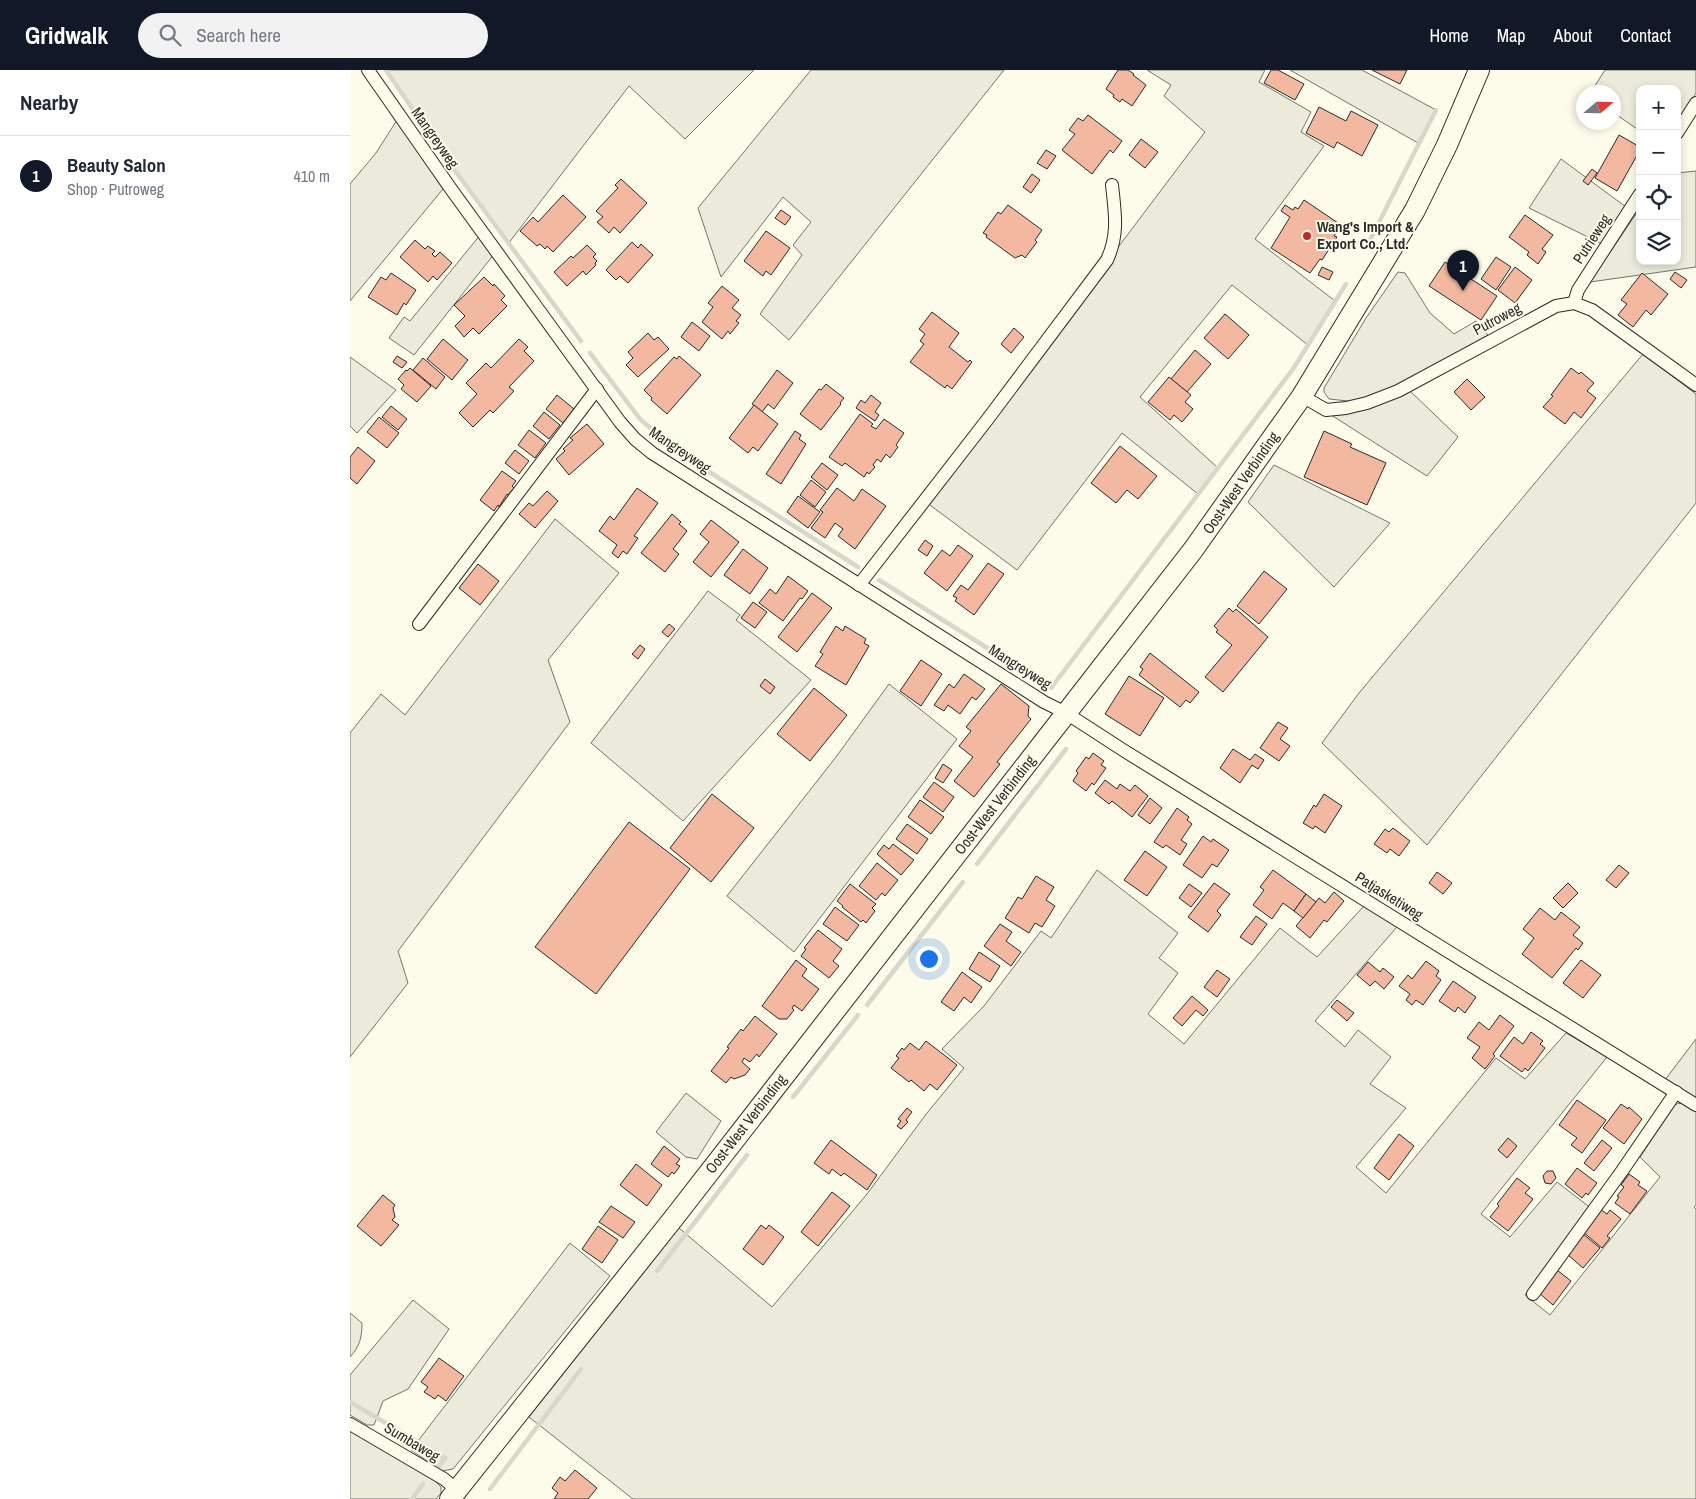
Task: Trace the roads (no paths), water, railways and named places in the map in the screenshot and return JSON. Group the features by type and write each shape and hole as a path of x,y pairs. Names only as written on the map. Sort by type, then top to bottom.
{"main road":[{"name":"Oost-West Verbinding","path":"453,1495 635,1268 1193,550 1302,396 1415,210 1447,145 1479,70"}],"street":[{"name":"Mangreyweg","path":"368,70 451,189 620,422 635,439 652,453 859,585 1044,702 1066,713"},
{"path":"1679,130 1696,103"},
{"path":"859,585 987,420 1107,260 1112,249 1116,228 1112,186"},
{"name":"Putrieweg","path":"1574,302 1578,290 1636,200"},
{"path":"1574,302 1592,310 1696,386"},
{"name":"Putroweg","path":"1302,396 1326,410 1367,403 1398,391 1556,306 1574,302"},
{"path":"419,624 597,390"},
{"name":"Patjasketiweg","path":"1066,713 1696,1105"},
{"path":"1533,1294 1622,1171 1676,1092"},
{"name":"Sumbaweg","path":"350,1424 436,1475 453,1495"}],"waterway":[{"path":"386,70 450,164 581,341"},
{"path":"1369,242 1436,110"},
{"path":"879,580 1051,688 1293,369 1346,284"},
{"path":"590,353 640,419 655,432"},
{"path":"673,446 700,466 858,567"},
{"path":"977,864 1066,749"},
{"path":"867,1005 963,882"},
{"path":"793,1097 858,1015"},
{"path":"657,1271 747,1155"},
{"path":"490,1489 581,1369"},
{"path":"350,1402 445,1458 438,1467"},
{"path":"412,1499 423,1484"}],"place":[{"name":"Wang's Import & Export Co., Ltd.","path":"1307,236"},
{"name":"Beauty Salon","path":"1463,291"}]}
